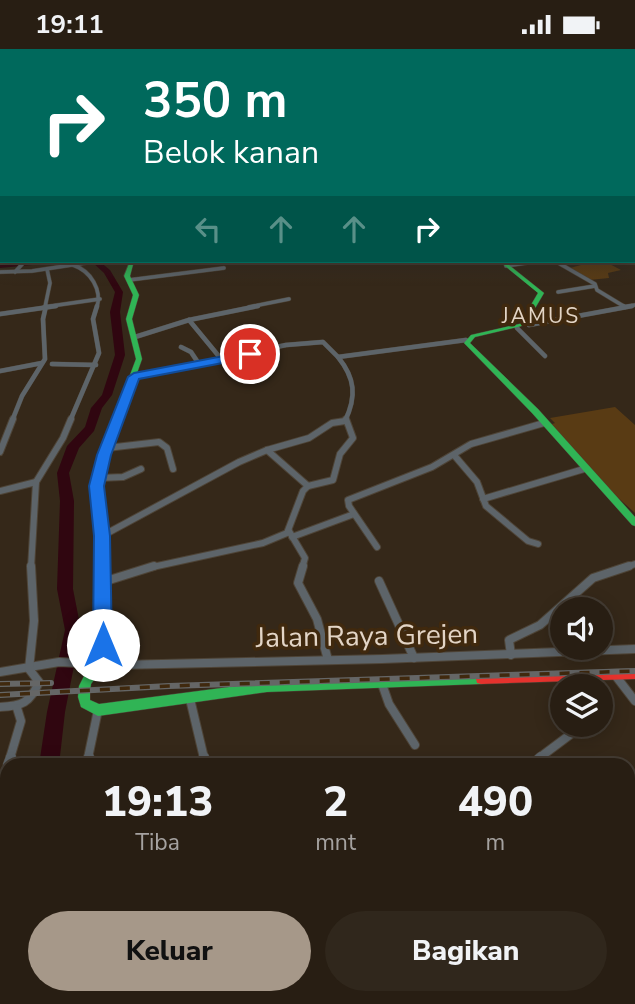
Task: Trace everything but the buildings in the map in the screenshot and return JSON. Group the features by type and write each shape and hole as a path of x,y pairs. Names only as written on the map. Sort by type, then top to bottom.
{"street":[{"path":"16,271 23,263"},
{"path":"0,272 89,263"},
{"path":"131,263 127,276 136,295 129,319 139,359 96,486 102,536 103,582 97,664 87,676 83,695 85,703 98,710 267,687 550,677"},
{"path":"504,263 541,293 531,310 529,325"},
{"path":"558,263 625,307"},
{"path":"0,707 17,708 32,700 39,682 29,669 34,621 30,557 36,482 63,438 99,353 93,319 100,299 98,290 87,272 73,265"},
{"path":"129,279 224,268"},
{"path":"0,452 22,396 46,352 44,306 50,283 47,269"},
{"path":"558,292 595,286"},
{"path":"0,314 100,299"},
{"path":"135,337 189,320 289,299"},
{"path":"338,357 466,340 497,330 635,305"},
{"path":"189,320 222,360"},
{"path":"517,328 545,356"},
{"path":"466,340 635,523"},
{"path":"134,377 307,343 325,343 354,381 353,407 345,421"},
{"path":"181,347 191,352 199,364"},
{"path":"0,371 42,363"},
{"path":"52,364 96,365"},
{"path":"102,536 208,477 267,450 309,438 332,423 345,421"},
{"path":"308,486 329,482 335,477 340,454 353,438 345,421"},
{"path":"376,547 347,503 348,499 432,467 471,445 544,423"},
{"path":"107,448 159,442 167,448 173,469"},
{"path":"267,450 308,486"},
{"path":"454,455 477,482 486,506 522,536 538,544"},
{"path":"99,478 133,475 141,469"},
{"path":"483,499 584,469"},
{"path":"0,491 36,482"},
{"path":"308,486 294,513 291,534 304,558 298,583 317,619 328,660"},
{"path":"103,582 163,563 263,543 354,514"},
{"path":"511,655 509,640 541,625 593,578 635,564"},
{"path":"379,581 414,658"},
{"name":"Jalan Raya Grejen","path":"0,672 29,669 39,665 414,658 635,649"},
{"path":"615,675 635,674"},
{"path":"615,675 635,701"},
{"path":"382,684 389,704 415,745"},
{"path":"190,699 204,758"},
{"path":"11,758 21,721 17,708"},
{"path":"88,758 98,710"},
{"path":"539,758 566,737"}],"shaded area":[{"path":"578,263 608,263 621,270 608,273 609,278 589,280 570,268 581,265"},
{"path":"615,407 635,425 635,513 602,483 549,425 555,423 550,418"}],"waterway":[{"path":"0,266 32,263"},
{"path":"50,758 56,712 73,630 65,589 67,501 63,473 73,446 90,428 97,408 107,395 120,355 115,312 119,292 107,272 97,263"}],"railway":[{"path":"0,695 169,686 635,671"},
{"path":"0,684 51,683"}],"traffic: fast":[{"path":"131,263 127,276 136,295 129,319 139,359 104,455 97,486 103,582 100,665 86,682 85,703 98,710 267,687 481,679"},
{"path":"504,263 541,293 531,310 531,323 473,336 467,343 535,411 635,523"}],"traffic: jam":[{"path":"481,679 635,674"}],"district":[{"name":"JAMUS","path":"541,316"}],"route":[{"path":"103,645 102,536 96,486 104,455 134,377 250,354"}]}
